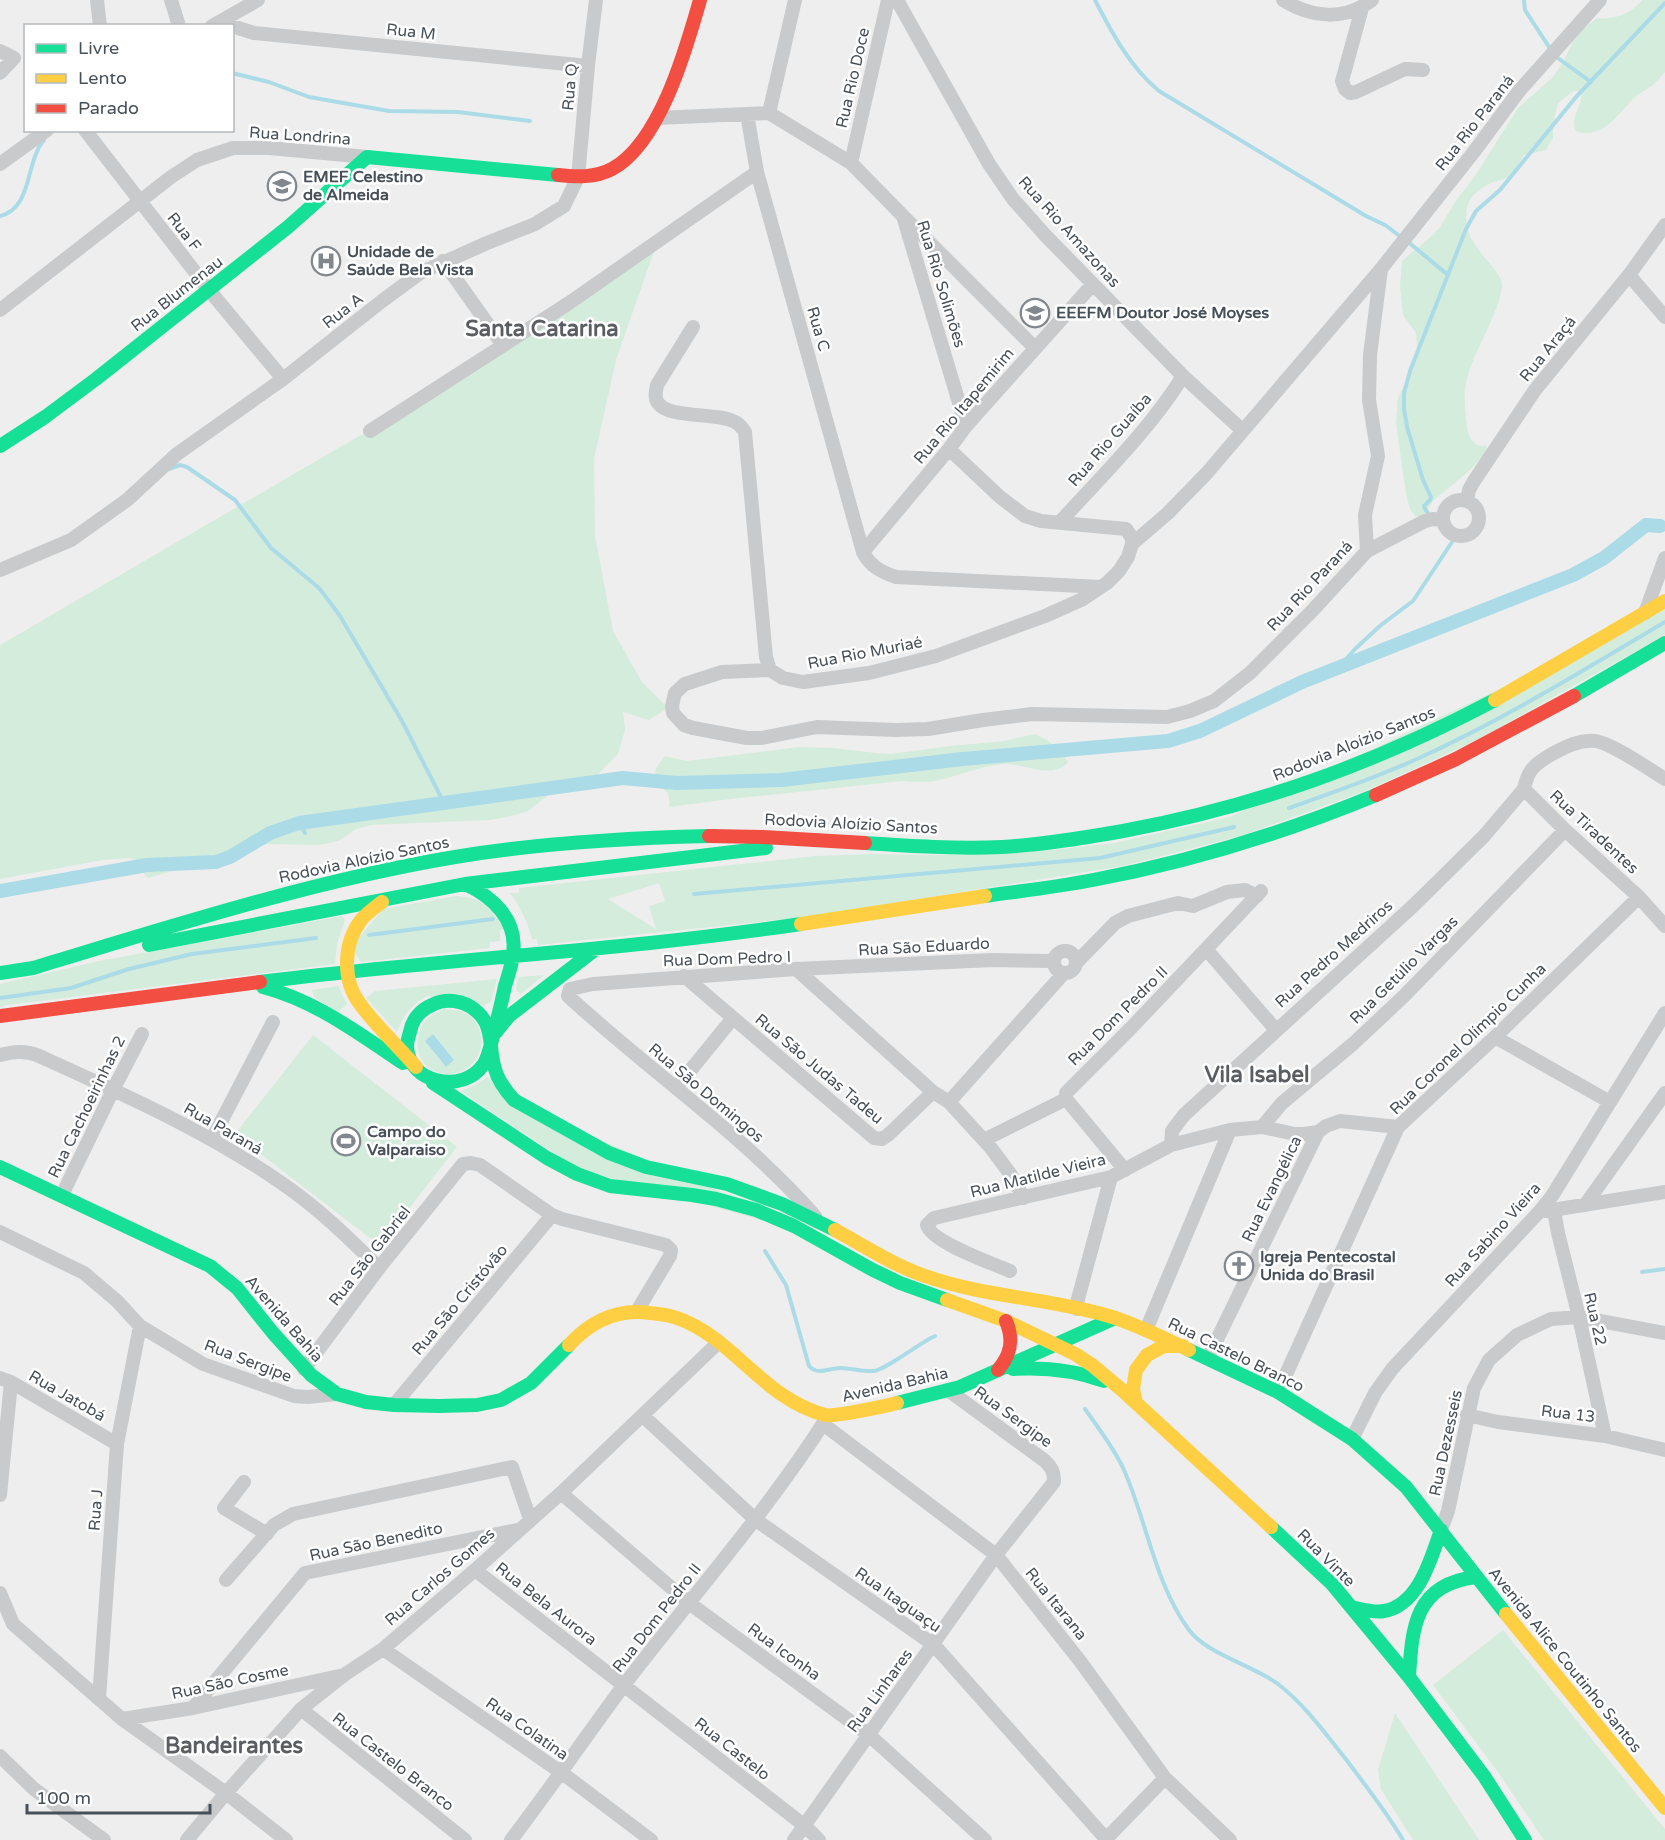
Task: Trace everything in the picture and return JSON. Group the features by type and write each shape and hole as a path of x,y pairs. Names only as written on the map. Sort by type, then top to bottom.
{"main road":[{"path":"578,177 598,175 618,166 657,118 681,59 700,0"},
{"name":"Rua Londrina","path":"367,158 578,177"},
{"name":"Rua Blumenau","path":"0,446 96,380 288,227 367,158"},
{"name":"Rodovia Aloízio Santos","path":"0,973 33,968 245,904 356,876 455,857 540,845 688,837 762,836 1001,847 1071,840 1208,813 1284,791 1388,752 1435,731 1498,698 1665,601"},
{"path":"0,1016 347,971 596,949 774,928 1093,880 1243,844 1384,792 1477,749 1665,643"},
{"path":"33,968 465,884 834,840"},
{"path":"248,985 283,992 313,1005 420,1072 448,1084 466,1080 481,1069 490,1053 514,945 513,934 502,911 492,899 465,884"},
{"path":"388,899 367,913 356,928 348,946 347,971 350,986 359,1003 420,1072"},
{"path":"491,1044 501,1025 509,1016 596,949"},
{"path":"420,1072 408,1050 409,1031 425,1008 442,1001 460,1002 477,1011 488,1026 491,1044"},
{"name":"Rua Castelo Branco","path":"491,1044 497,1076 514,1100 591,1145 618,1157 646,1167 727,1184 782,1204 821,1222 892,1262 924,1276 958,1286 1115,1318 1183,1346 1278,1392 1352,1439 1406,1487 1441,1530"},
{"name":"Rua Vinte","path":"420,1072 547,1158 577,1174 610,1186 692,1195 756,1210 794,1226 900,1283 1006,1321 1057,1344 1092,1365 1313,1564 1352,1607 1409,1677 1484,1776 1525,1840"},
{"name":"Avenida Bahia","path":"0,1167 210,1266 243,1296 304,1369 317,1380 337,1394 366,1402 394,1406 477,1405 501,1400 531,1383 578,1335 595,1323 618,1313 637,1311 660,1314 695,1326 719,1342 765,1383 792,1402 826,1420 976,1381 1115,1318"},
{"path":"998,1370 1006,1360 1011,1348 1011,1334 1006,1321"},
{"path":"1136,1403 1133,1389 1136,1370 1147,1355 1164,1346 1183,1346"},
{"path":"998,1370 1032,1368 1068,1370 1096,1377 1122,1390"},
{"path":"1352,1607 1386,1611 1406,1599 1425,1572 1441,1530"},
{"name":"Avenida Alice Coutinho Santos","path":"1441,1530 1665,1808"},
{"path":"1409,1677 1413,1631 1429,1598 1438,1589 1451,1582 1462,1577 1476,1576"}],"street":[{"path":"97,0 100,24"},
{"path":"171,0 178,24"},
{"path":"225,24 258,0"},
{"name":"Rua Q","path":"578,177 596,0"},
{"path":"657,118 769,113 795,0"},
{"name":"Rua Rio Doce","path":"851,163 888,0"},
{"name":"Rua Rio Amazonas","path":"897,0 989,164 1013,199 1183,376 1242,430"},
{"name":"Rua Rio Paraná","path":"770,670 723,672 685,684 678,688 672,698 673,713 684,725 693,728 754,738 777,736 795,730 817,727 917,729 1032,714 1167,717 1214,701 1250,673 1313,610 1367,551 1365,516 1378,456 1369,400 1370,355 1382,269 1473,153 1518,91 1600,0"},
{"path":"1288,1 1306,11 1328,15 1347,13 1367,4"},
{"path":"1367,4 1342,81 1345,89 1350,93 1356,92 1405,69 1423,70"},
{"name":"Rua M","path":"234,27 254,33 588,66"},
{"path":"0,51 14,58 0,73"},
{"name":"Rua Rio Solimões","path":"769,113 851,163 903,216 966,426"},
{"name":"Rua C","path":"747,114 757,172 863,552"},
{"path":"0,164 44,132"},
{"name":"Rua F","path":"87,132 209,290 283,379"},
{"name":"Rua Londrina","path":"0,310 139,201 197,160 233,148 269,148 367,158"},
{"path":"370,431 569,303 757,172"},
{"name":"Rua A","path":"0,570 71,540 127,500 177,454 283,379 420,273 443,261 536,224 564,206 578,177"},
{"path":"903,216 1035,348"},
{"name":"Rua Araçá","path":"1467,500 1474,481 1535,390 1629,275 1665,225"},
{"path":"443,261 502,344"},
{"path":"1132,544 1199,482 1382,269"},
{"path":"1629,275 1663,312"},
{"name":"Rua Rio Itapemirim","path":"863,552 966,426 1093,284"},
{"path":"693,327 657,385 655,395 658,403 672,411 729,419 738,423 745,432 766,657 770,670"},
{"name":"Rua Rio Guaíba","path":"1060,522 1164,404 1183,376"},
{"path":"949,449 1000,497 1025,516 1041,521 1126,529 1132,538 1132,544"},
{"path":"1457,500 1467,500 1479,512 1480,521 1470,535 1461,537 1452,535 1443,520 1444,511 1449,504 1457,500"},
{"path":"1367,551 1425,521 1443,520"},
{"name":"Rua Rio Muriaé","path":"770,670 783,678 803,682 869,673 936,656 1046,616 1083,599 1119,571 1128,557 1132,544"},
{"path":"863,552 872,565 896,577 1101,587"},
{"path":"1645,613 1665,558"},
{"name":"Rua Pedro Medriros","path":"1171,1144 1172,1131 1184,1115 1413,906 1484,837 1524,789 1529,771 1535,765 1568,746 1594,741 1606,744 1665,779"},
{"name":"Rua Tiradentes","path":"1524,789 1565,830 1639,897 1665,926"},
{"name":"Rua Getúlio Vargas","path":"1262,1127 1282,1103 1354,1043 1405,995 1565,830"},
{"name":"Rua Dom Pedro II","path":"1066,1100 1066,1093 1070,1087 1132,1027 1259,893 1245,890 1227,892 1193,906 1178,903 1128,915 1115,922 1076,963"},
{"name":"Rua Coronel Olímpio Cunha","path":"1278,1392 1398,1127 1639,897"},
{"path":"1206,949 1276,1030"},
{"path":"949,1102 1064,973 1074,968 1076,963 1071,953 1065,951 1055,956 1054,961 1058,971 1064,973"},
{"name":"Rua São Eduardo","path":"796,969 993,960 1054,961"},
{"name":"Rua Dom Pedro I","path":"568,992 576,987 593,984 796,969 933,1092 949,1102 984,1140 1011,1175 1024,1198"},
{"name":"Rua São Judas Tadeu","path":"684,976 874,1137 882,1139 888,1136 933,1092"},
{"name":"Rua São Domingos","path":"568,992 568,996 597,1022 754,1155 800,1198 821,1222"},
{"name":"Rua Sabino Vieira","path":"1352,1439 1375,1393 1392,1370 1547,1211 1552,1196 1665,1013"},
{"path":"676,1088 733,1018"},
{"path":"212,1138 273,1022"},
{"name":"Rua Cachoeirinhas 2","path":"62,1195 142,1034"},
{"path":"1494,1037 1610,1102"},
{"name":"Rua Paraná","path":"0,1054 29,1052 212,1138 284,1184 340,1230 379,1268"},
{"path":"1585,1206 1665,1094"},
{"path":"984,1140 1066,1100 1125,1170"},
{"name":"Rua Matilde Vieira","path":"1010,1271 943,1242 928,1229 927,1224 934,1218 1111,1177 1171,1144 1230,1130 1262,1127 1295,1134 1318,1132 1340,1121 1398,1127"},
{"path":"1146,1330 1230,1130"},
{"name":"Rua Evangélica","path":"1208,1358 1318,1132"},
{"name":"Rua São Gabriel","path":"304,1369 379,1268 463,1164 480,1165 552,1215"},
{"path":"1077,1309 1111,1177"},
{"path":"1547,1211 1665,1192"},
{"name":"Rua 22","path":"1547,1211 1557,1233 1579,1317 1605,1436"},
{"path":"552,1215 666,1245 671,1250 670,1256 637,1311"},
{"name":"Rua São Cristóvão","path":"394,1406 552,1215"},
{"name":"Rua Sergipe","path":"0,1232 84,1273 117,1301 140,1326 203,1364 294,1396 337,1394"},
{"name":"Rua Dezesseis","path":"1441,1530 1448,1511 1474,1388 1490,1360 1517,1335 1551,1319 1579,1317 1665,1333"},
{"name":"Rua J","path":"99,1699 117,1444 140,1326"},
{"name":"Rua Carlos Gomes","path":"188,1840 300,1709 383,1649 475,1570 561,1493 719,1342"},
{"path":"0,1495 5,1380"},
{"name":"Rua Jatobá","path":"5,1380 117,1444"},
{"name":"Rua Sergipe","path":"308,1397 317,1387 317,1380"},
{"name":"Rua Sergipe","path":"948,1390 1045,1461 1054,1474"},
{"name":"Rua 13","path":"1467,1415 1498,1422 1605,1436 1665,1450"},
{"name":"Rua Itaguaçu","path":"643,1416 756,1520 934,1645 1106,1840"},
{"name":"Rua Dom Pedro II","path":"512,1840 624,1686 756,1520 826,1420"},
{"name":"Rua Itarana","path":"826,1420 996,1555 1080,1660 1165,1778 1230,1840"},
{"path":"226,1580 274,1525 293,1514 512,1467 530,1519"},
{"name":"Rua Linhares","path":"794,1840 996,1555 1054,1482 1054,1474"},
{"path":"244,1482 224,1508 267,1534"},
{"name":"Rua Iconha","path":"561,1493 689,1603 869,1736 985,1840"},
{"name":"Rua São Benedito","path":"193,1708 305,1573 519,1529"},
{"name":"Rua Bela Aurora","path":"475,1570 624,1686"},
{"path":"0,1593 13,1624 122,1719 226,1793 286,1840"},
{"path":"0,1630 13,1624"},
{"name":"Rua Colatina","path":"383,1649 562,1773 651,1840"},
{"name":"Rua São Cosme","path":"122,1719 193,1708 344,1675"},
{"name":"Rua Castelo","path":"624,1686 805,1826 819,1840"},
{"name":"Rua Castelo Branco","path":"300,1709 465,1840"},
{"path":"0,1756 33,1789 104,1840"},
{"path":"1106,1840 1165,1778"}],"green space":[{"path":"1642,0 1665,0 1665,72 1652,86 1636,96 1610,123 1594,132 1576,131 1574,121 1581,91 1573,91 1558,103 1553,124 1553,138 1546,150 1524,155 1512,174 1481,189 1468,204 1466,219 1469,232 1482,254 1497,272 1502,288 1494,314 1467,377 1465,390 1469,435 1475,444 1486,446 1489,450 1470,470 1433,501 1423,516 1415,516 1410,509 1406,494 1396,423 1398,398 1413,367 1417,350 1416,333 1403,315 1400,285 1402,261 1440,227 1518,108 1553,77 1583,29 1597,18 1616,17 1627,12"},
{"path":"654,251 616,360 594,459 595,536 613,631 642,682 668,708 649,720 623,712 625,730 618,754 596,776 551,793 528,811 507,817 490,820 371,825 356,829 340,840 330,843 319,845 268,844 148,878 131,858 103,860 0,879 0,645 359,436 384,430"},
{"path":"1665,610 1665,635 1471,743 1365,791 1244,835 1123,866 806,917 538,945 537,939 532,939 523,915 510,893 519,893 519,888 816,856 932,855 1053,850 1114,843 1230,817","holes":["659,883 665,901 649,906 656,929 608,899"]},
{"path":"1034,734 1053,745 1068,762 1055,770 1047,771 1006,764 981,768 930,782 902,781 670,807 668,793 654,782 656,768 665,756 687,761 799,747 891,754 1005,741"},
{"path":"456,896 474,899 490,910 506,930 500,930 500,941 490,942 490,948 361,962 355,953 356,941 383,909"},
{"path":"342,916 345,920 337,944 335,964 0,1006 0,984 99,961"},
{"path":"544,975 521,994 516,990 518,977"},
{"path":"497,979 491,1002 484,1005 427,996 408,1011 397,1032 366,998 375,991"},
{"path":"338,986 347,1004 338,1012 314,997 312,990"},
{"path":"444,1009 464,1012 471,1017 478,1026 481,1036 481,1047 472,1064 463,1071 452,1074 431,1069 423,1062 418,1051 421,1027 430,1017","holes":["433,1034 454,1060 446,1067 425,1041"]},
{"name":"Campo do Valparaiso","path":"313,1035 457,1147 380,1246 235,1134"},
{"path":"488,1077 505,1099 833,1240 578,1169 461,1091"},
{"path":"1503,1630 1665,1829 1665,1840 1544,1840 1498,1772 1433,1685"},
{"path":"1395,1713 1479,1840 1413,1840 1381,1789 1378,1770"}],"water":[{"path":"433,1034 454,1060 446,1067 425,1041"}],"waterway":[{"path":"1095,0 1130,60 1159,91 1366,216 1385,225 1401,237"},
{"path":"1524,0 1525,10 1551,50"},
{"path":"1431,517 1424,506 1431,497 1423,480 1407,427 1404,393 1410,371 1466,229 1476,211 1500,190 1576,97 1665,3"},
{"path":"1555,56 1591,82"},
{"path":"234,73 269,82 309,97 389,111 458,112 530,121"},
{"path":"0,216 11,211 18,204 38,149 44,140"},
{"path":"1407,241 1448,275"},
{"path":"169,469 180,465 187,467 235,500 271,548 319,588 340,616 402,721 444,803"},
{"path":"1338,668 1381,625 1413,601 1454,539 1439,524"},
{"path":"0,891 147,865 216,862 230,857 270,833 299,823 623,778 677,783 781,780 963,759 1168,741 1200,731 1302,682 1573,575 1604,558 1646,525 1660,526"},
{"path":"1289,808 1385,773 1449,744 1543,694 1665,622"},
{"path":"299,823 305,833"},
{"path":"694,894 1100,858 1234,827"},
{"path":"369,935 493,919"},
{"path":"0,998 71,988 129,969 192,954 316,938"},
{"path":"765,1251 786,1285 809,1366 812,1369 820,1371 840,1368 873,1371 935,1336"},
{"path":"1642,1272 1665,1269"},
{"path":"1085,1409 1111,1446 1124,1470 1168,1593 1189,1630 1207,1646 1268,1677 1297,1701 1345,1758 1403,1840"}],"traffic: fast":[{"path":"0,446 45,417 96,379 288,227 367,157 558,175"},
{"path":"1574,696 1665,643"},
{"path":"865,843 985,848 1017,846 1093,836 1172,821 1221,809 1314,780 1405,744 1495,700"},
{"path":"985,896 1129,873 1201,855 1272,834 1376,795"},
{"path":"0,973 33,968 242,906 402,867 487,852 550,845 709,836"},
{"path":"149,945 465,884 766,848"},
{"path":"465,884 485,896 501,911 512,931 514,942 512,962 491,1044"},
{"path":"260,982 666,941 801,924"},
{"path":"496,1032 509,1016 596,949"},
{"path":"263,987 319,1009 403,1063"},
{"path":"491,1044 490,1047 489,1050 488,1055 484,1063 474,1074 463,1080 450,1082 438,1081 416,1069 410,1059 407,1046 413,1023 424,1010 443,1001 465,1004 475,1010 486,1023 490,1037 496,1073 514,1100 609,1153 646,1167 727,1184 782,1204 835,1230"},
{"path":"433,1083 547,1158 577,1174 610,1186 692,1195 756,1210 794,1226 900,1283 947,1300"},
{"path":"0,1167 210,1266 237,1288 311,1375 337,1394 366,1402 394,1405 477,1405 501,1400 531,1383 569,1345"},
{"path":"897,1403 960,1387 1115,1318"},
{"path":"1189,1350 1278,1392 1352,1439 1406,1487 1506,1614"},
{"path":"1013,1369 1059,1370 1104,1381"},
{"path":"1271,1527 1332,1584 1409,1677 1484,1776 1525,1840"},
{"path":"1351,1607 1384,1611 1406,1600 1422,1579 1441,1530"},
{"path":"1409,1677 1415,1625 1429,1599 1440,1589 1456,1581 1476,1577"}],"traffic: slow":[{"path":"1495,700 1665,601"},
{"path":"801,924 985,896"},
{"path":"382,902 363,917 351,940 347,962 350,984 360,1004 416,1067"},
{"path":"835,1230 913,1272 970,1289 1063,1305 1109,1316 1189,1350"},
{"path":"947,1300 1006,1321 1075,1354 1092,1365 1271,1527"},
{"path":"569,1345 586,1329 605,1318 638,1312 664,1315 697,1327 783,1395 803,1407 830,1415 897,1403"},
{"path":"1136,1403 1133,1389 1136,1370 1147,1355 1164,1346 1183,1346"},
{"path":"1506,1614 1665,1808"}],"traffic: jam":[{"path":"558,175 585,176 606,172 629,156 644,139 669,93 700,0"},
{"path":"1376,795 1456,759 1574,696"},
{"path":"709,836 865,843"},
{"path":"0,1016 260,982"},
{"path":"998,1370 1006,1359 1010,1347 1010,1335 1006,1321"}],"place":[{"name":"EMEF Celestino de Almeida","path":"282,186"},
{"name":"Unidade de Saúde Bela Vista","path":"326,261"},
{"name":"EEEFM Doutor José Moyses","path":"1035,313"},
{"name":"Campo do Valparaiso","path":"346,1141"},
{"name":"Igreja Pentecostal Unida do Brasil","path":"1239,1266"}],"district":[{"name":"Santa Catarina","path":"542,329"},
{"name":"Vila Isabel","path":"1257,1075"},
{"name":"Bandeirantes","path":"234,1746"}]}
